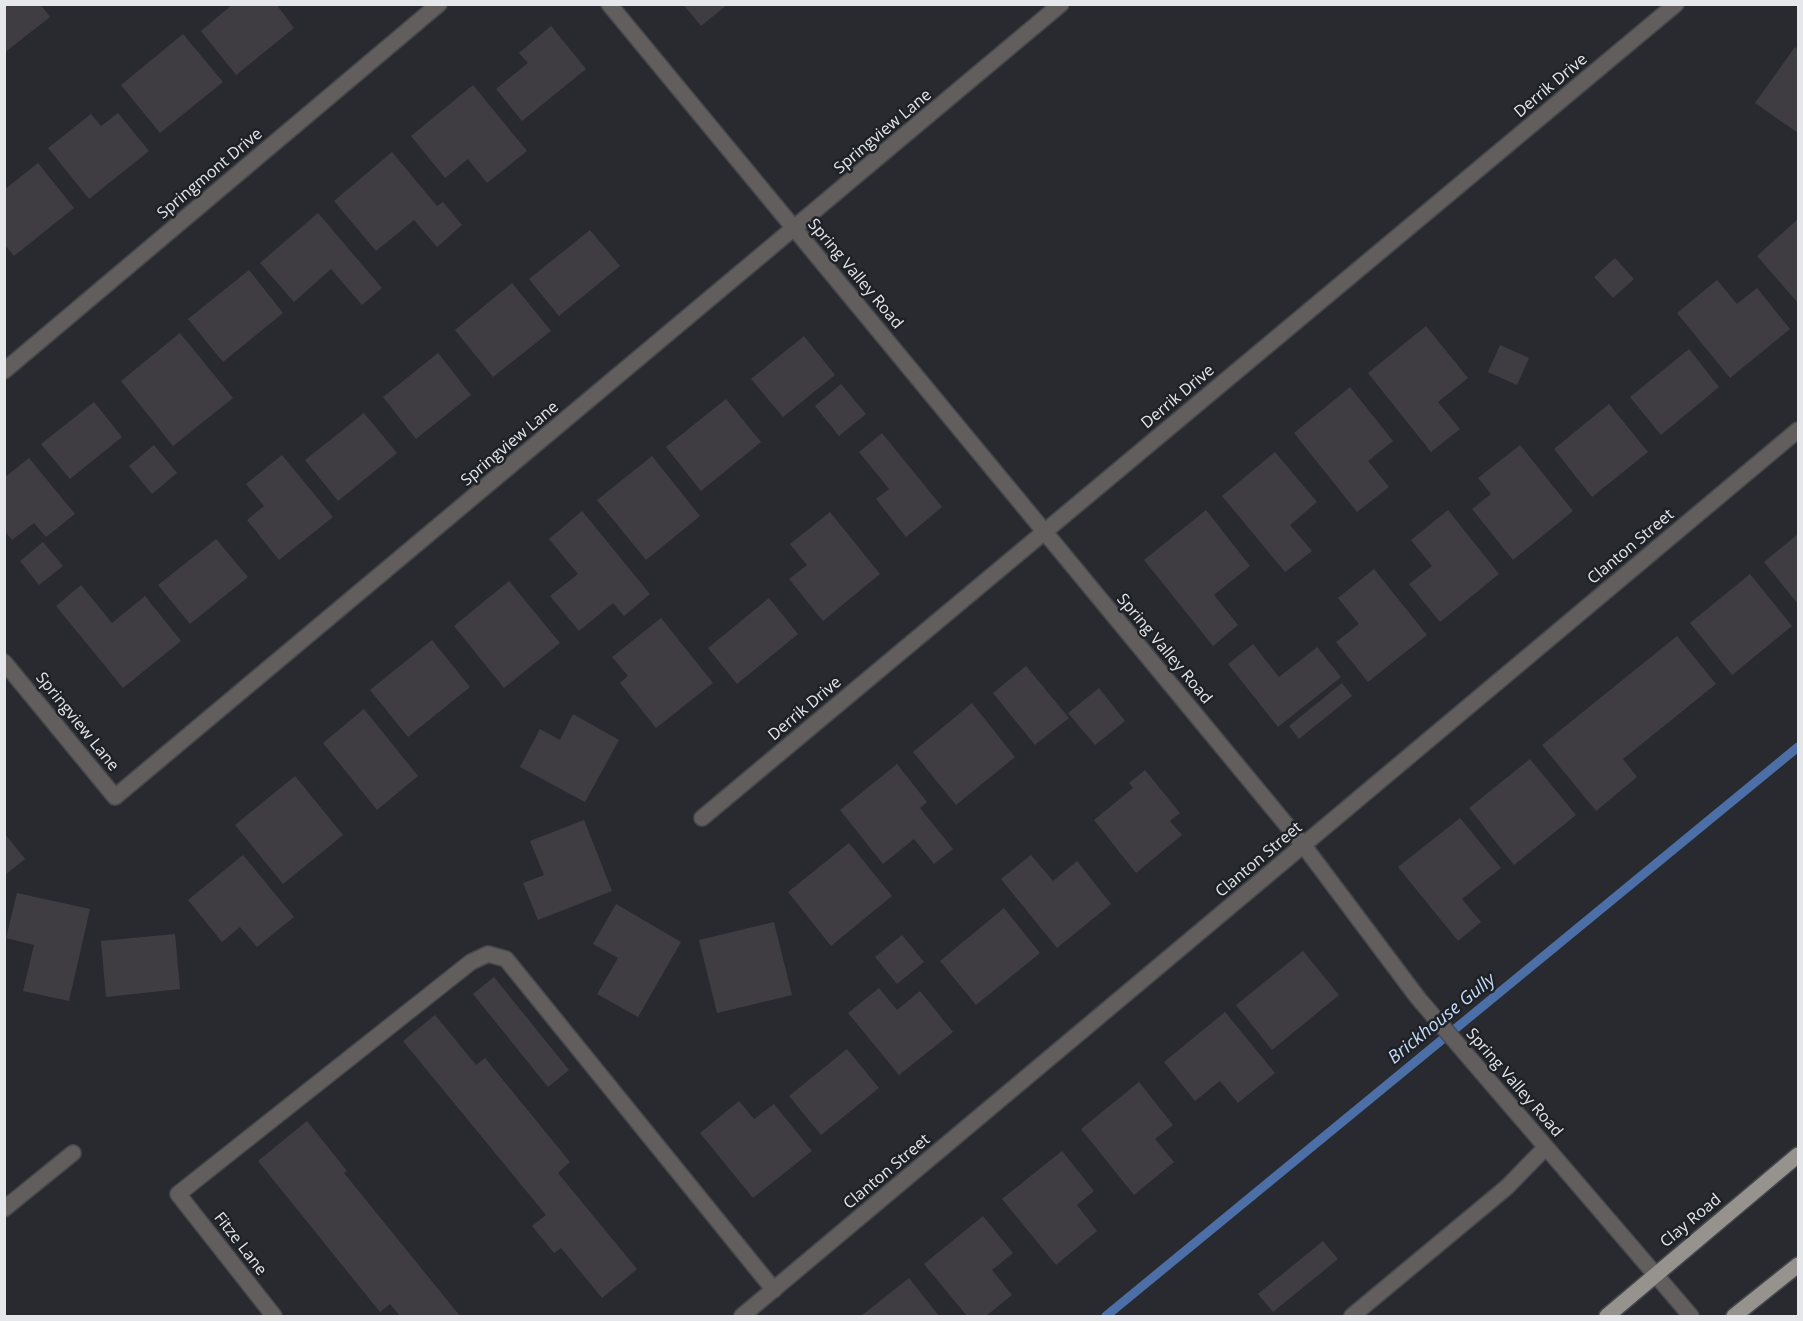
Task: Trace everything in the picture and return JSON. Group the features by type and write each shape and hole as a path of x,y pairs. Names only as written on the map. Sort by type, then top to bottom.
{"main road":[{"name":"Clay Road","path":"1606,1317 1798,1155"},
{"path":"1734,1317 1798,1265"}],"street":[{"name":"Springmont Drive","path":"4,371 439,4"},
{"name":"Spring Valley Road","path":"609,4 1304,846 1418,998 1691,1317"},
{"name":"Springview Lane","path":"4,662 115,797 795,230 1062,4"},
{"name":"Derrik Drive","path":"702,818 1676,4"},
{"name":"Clanton Street","path":"742,1317 1798,430"},
{"name":"Fitze Lane","path":"274,1317 178,1194 471,962 488,954 506,959 774,1290"},
{"path":"1352,1317 1507,1187 1546,1147"},
{"path":"4,1209 73,1153"}],"building":[{"path":"4,4 40,4 50,17 4,53"},
{"path":"233,4 276,4 294,28 236,75 201,31"},
{"path":"683,4 728,4 701,26"},
{"path":"551,26 586,69 522,121 496,89 528,63 519,53"},
{"path":"183,34 223,82 160,133 121,85"},
{"path":"1795,47 1798,50 1798,133 1755,103"},
{"path":"473,85 527,151 487,183 468,159 445,178 411,136"},
{"path":"118,113 149,151 89,199 48,148 91,114 101,126"},
{"path":"392,152 437,206 443,202 462,225 437,247 414,220 376,251 334,201"},
{"path":"38,163 74,208 14,256 4,244 4,190"},
{"path":"318,213 382,288 362,305 331,269 294,302 260,263"},
{"path":"1798,219 1798,303 1757,256"},
{"path":"590,230 620,266 559,316 529,279"},
{"path":"1615,258 1634,279 1613,298 1594,277"},
{"path":"249,270 283,313 223,362 188,319"},
{"path":"1717,280 1737,304 1757,288 1790,329 1730,378 1677,313"},
{"path":"512,283 551,331 493,377 455,330"},
{"path":"1426,326 1468,378 1438,402 1460,429 1431,452 1368,373"},
{"path":"180,333 233,398 173,446 121,381"},
{"path":"804,336 835,375 783,417 751,379"},
{"path":"1500,345 1529,358 1517,385 1488,372"},
{"path":"1689,349 1719,387 1661,435 1630,397"},
{"path":"438,353 471,395 416,439 383,397"},
{"path":"841,384 866,414 839,436 815,406"},
{"path":"1350,387 1393,441 1368,461 1389,487 1357,512 1294,433"},
{"path":"726,399 761,442 701,491 666,447"},
{"path":"94,402 122,437 70,479 41,444"},
{"path":"1609,404 1648,452 1592,497 1554,449"},
{"path":"364,413 397,453 338,501 305,460"},
{"path":"882,433 942,507 906,537 876,499 889,489 859,452"},
{"path":"154,445 177,473 152,494 129,466"},
{"path":"1520,445 1573,511 1513,560 1472,509 1491,494 1478,478"},
{"path":"1275,452 1317,502 1290,525 1312,551 1285,572 1222,496"},
{"path":"282,455 333,517 279,560 247,520 264,506 246,484"},
{"path":"652,456 700,516 646,560 597,500"},
{"path":"29,458 75,514 46,537 34,523 12,540 4,530 4,478"},
{"path":"1206,510 1250,566 1214,595 1238,625 1213,646 1144,560"},
{"path":"1448,510 1499,574 1440,622 1409,584 1432,566 1411,540"},
{"path":"582,511 650,594 624,616 613,603 579,631 550,596 578,574 549,539"},
{"path":"830,512 880,574 823,621 789,579 807,565 790,544"},
{"path":"1798,534 1798,604 1764,562"},
{"path":"216,539 248,577 190,624 158,585"},
{"path":"43,542 63,566 39,585 20,561"},
{"path":"1374,569 1427,635 1368,682 1336,642 1359,624 1338,598"},
{"path":"1750,574 1792,626 1732,675 1690,623"},
{"path":"509,581 560,643 504,688 454,626"},
{"path":"81,585 112,623 145,596 181,641 123,688 56,606"},
{"path":"769,598 798,634 737,684 708,648"},
{"path":"661,618 713,683 656,728 620,683 628,676 612,657"},
{"path":"1677,636 1716,684 1623,759 1637,777 1596,811 1542,745"},
{"path":"432,640 470,687 408,737 370,690"},
{"path":"1253,644 1279,677 1317,647 1341,677 1278,727 1228,664"},
{"path":"1026,666 1069,718 1035,745 993,693"},
{"path":"1342,683 1352,696 1299,739 1289,726"},
{"path":"1099,688 1125,721 1095,745 1068,713"},
{"path":"972,703 1015,757 956,805 913,752"},
{"path":"364,709 418,776 377,810 323,743"},
{"path":"573,714 619,740 585,802 520,767 540,729 560,740"},
{"path":"1530,759 1576,815 1514,865 1469,808"},
{"path":"897,764 927,802 920,808 953,849 934,864 914,839 883,864 840,810"},
{"path":"1145,770 1180,813 1170,821 1182,835 1136,873 1094,820 1133,788 1129,783"},
{"path":"295,776 343,835 283,884 235,825"},
{"path":"1460,818 1501,868 1462,899 1481,922 1458,941 1398,867"},
{"path":"584,820 612,891 538,920 523,883 544,875 530,841"},
{"path":"4,833 25,859 4,876"},
{"path":"849,843 892,896 831,946 788,892"},
{"path":"243,855 294,917 257,947 240,927 222,942 188,900"},
{"path":"1031,855 1053,881 1077,861 1111,904 1057,948 1001,879"},
{"path":"17,893 90,909 69,1001 23,991 34,945 6,938"},
{"path":"616,904 681,942 638,1017 597,994 618,958 593,944"},
{"path":"1004,908 1040,953 976,1005 940,961"},
{"path":"774,922 792,995 717,1013 699,940"},
{"path":"175,934 180,989 106,997 101,941"},
{"path":"902,935 924,962 897,984 875,957"},
{"path":"1303,951 1339,995 1272,1050 1236,1005"},
{"path":"494,977 569,1070 548,1087 473,994"},
{"path":"879,988 897,1010 920,991 953,1032 899,1075 848,1013"},
{"path":"1225,1012 1275,1073 1238,1103 1220,1081 1195,1101 1164,1062"},
{"path":"435,1015 476,1065 485,1058 570,1162 558,1173 637,1269 602,1298 561,1248 554,1253 532,1226 546,1215 403,1041"},
{"path":"847,1049 879,1088 821,1135 789,1096"},
{"path":"1139,1082 1173,1125 1155,1139 1174,1162 1134,1195 1081,1129"},
{"path":"739,1101 754,1119 774,1104 812,1151 753,1198 700,1133"},
{"path":"307,1121 347,1171 344,1173 460,1316 400,1316 390,1304 380,1312 258,1161"},
{"path":"1062,1151 1094,1191 1077,1205 1097,1231 1056,1265 1002,1199"},
{"path":"983,1216 1013,1253 992,1270 1012,1295 986,1316 967,1316 924,1264"},
{"path":"1323,1241 1338,1259 1273,1312 1258,1294"},
{"path":"909,1278 939,1316 861,1316"}],"waterway":[{"name":"Brickhouse Gully","path":"1106,1316 1798,747"}]}
